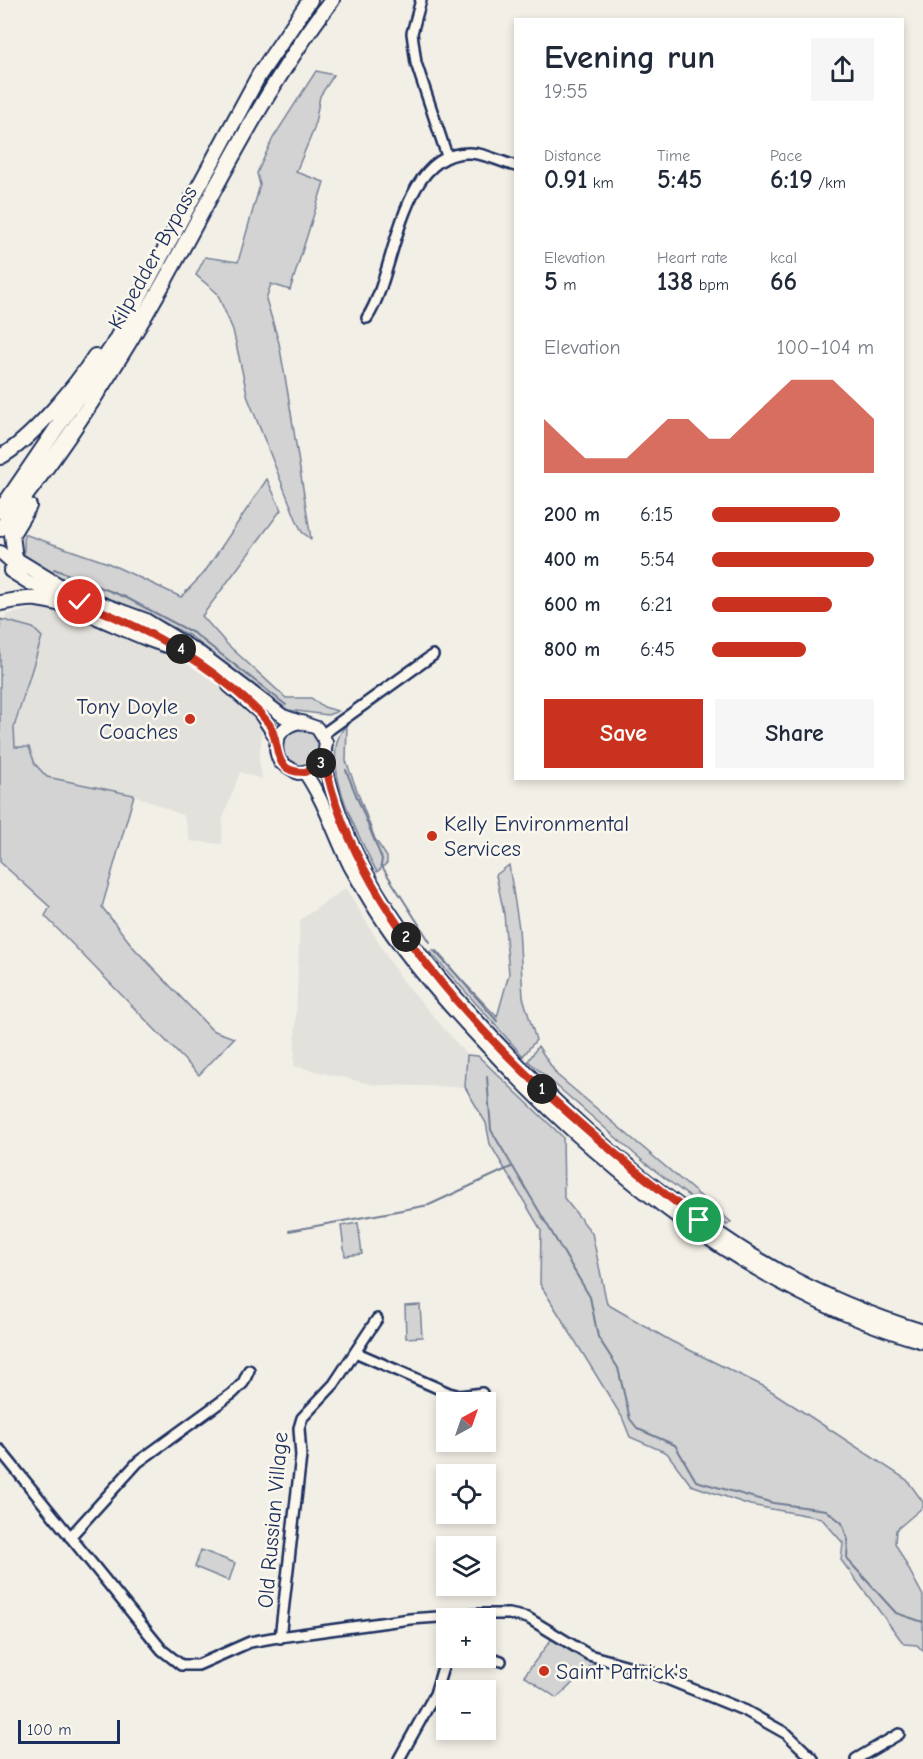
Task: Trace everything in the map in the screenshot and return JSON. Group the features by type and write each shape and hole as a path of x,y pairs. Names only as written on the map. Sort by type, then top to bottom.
{"highway":[{"name":"Kilpedder Bypass","path":"0,529 8,508 112,347 259,75 310,0"},
{"name":"Kilpedder Bypass","path":"8,508 61,450 127,347 275,81 332,0"},
{"path":"0,457 12,449 49,414 90,365 188,205"},
{"path":"64,589 15,559 12,534 20,519 91,420 141,334 164,281"},
{"path":"0,603 36,599 74,609 162,644 178,648"}],"main road":[{"path":"0,552 20,570 146,620 200,653 283,716 303,722 317,728 323,734 326,750 320,765 305,772 291,771 280,762 275,747 277,739 286,726 303,722"},
{"path":"0,562 29,583 141,627 178,648 212,671 260,713 277,739"},
{"path":"324,758 342,823 364,870 396,923 445,984 542,1088 644,1178 738,1246 823,1293 923,1332"},
{"path":"305,772 319,792 350,865 396,940 459,1017 549,1109 650,1194 740,1259 818,1302 923,1342"}],"street":[{"path":"421,0 412,33 416,63 447,156"},
{"path":"367,318 408,204 429,172 447,156 477,153 514,165"},
{"path":"323,734 433,655"},
{"name":"Old Russian Village","path":"280,1638 301,1456 298,1428 302,1418 334,1384 377,1319"},
{"path":"355,1352 447,1392"},
{"path":"70,1538 138,1462 234,1393 243,1383 249,1370"},
{"path":"0,1450 162,1650 181,1665 198,1665 250,1642 410,1619 436,1618"},
{"path":"496,1615 509,1614 528,1618 589,1655 650,1672 746,1711 787,1734 813,1759"},
{"path":"496,1659 501,1661"},
{"path":"399,1759 435,1694 443,1668"},
{"path":"856,1759 899,1734"}],"shaded area":[{"path":"316,71 334,75 320,96 314,129 296,172 324,182 290,290 271,284 266,299 279,343 311,539 302,532 296,519 248,398 233,330 217,293 196,275 205,257 238,262 260,185 257,173 273,138"},
{"path":"267,479 281,510 202,616 228,645 286,698 311,698 324,707 338,711 328,715 288,710 190,636 148,614 58,578 24,560 24,534 108,563 181,597 204,573"},
{"path":"43,607 83,617 163,650 194,668 240,701 259,722 262,734 259,759 262,779 240,772 223,818 222,844 190,841 184,816 134,795 47,777 35,764 29,747 15,747 14,727 42,637 33,628 5,620 6,615"},
{"path":"0,619 33,628 42,637 14,727 15,747 29,747 35,764 47,777 134,795 102,907 134,948 212,1030 234,1038 199,1075 45,916 50,907 0,862"},
{"path":"347,725 346,761 375,839 387,857 387,863 377,872 351,819 338,776 335,756 338,739"},
{"path":"300,728 313,734 319,747 313,760 300,766 287,760 281,747 287,734"},
{"path":"509,865 519,928 523,997 536,1040 523,1056 430,952 433,950 497,1017 509,974 504,914 496,875"},
{"path":"346,888 398,975 467,1055 465,1087 375,1085 294,1066 300,920"},
{"path":"538,1046 557,1075 731,1222 727,1225 645,1163 528,1061"},
{"path":"467,1055 478,1056 563,1137 564,1198 592,1233 607,1304 671,1341 765,1387 907,1480 923,1502 923,1507 896,1530 895,1543 923,1596 923,1651 917,1645 904,1644 841,1560 843,1543 821,1518 750,1505 691,1485 667,1453 630,1437 622,1417 540,1284 541,1230 490,1144 486,1123 465,1087"},
{"path":"358,1223 362,1254 345,1256 341,1226"},
{"path":"420,1305 422,1337 406,1338 405,1306"},
{"path":"201,1550 235,1563 229,1581 195,1567"},
{"path":"553,1637 565,1647 597,1660 557,1698 524,1676"}],"waterway":[{"path":"54,569 125,597 195,634 286,705"},
{"path":"346,770 382,859 381,865 430,942"},
{"path":"436,951 497,1021"},
{"path":"487,1077 491,1130 590,1297 598,1337 618,1368 630,1419 638,1429 675,1445 696,1481 773,1503 826,1510 842,1523 848,1540 847,1559 896,1613 923,1622"},
{"path":"289,1231 429,1205 511,1167"}],"place":[{"name":"Tony Doyle Coaches","path":"190,719"},
{"name":"Kelly Environmental Services","path":"432,836"},
{"name":"Saint Patrick's","path":"544,1671"}],"route":[{"path":"80,602 141,627 212,671 260,713 269,724 277,739 275,747 277,755 286,768 298,773 313,770 324,758 342,823 364,870 396,923 415,949 476,1020 542,1088 609,1149 699,1220"}]}
